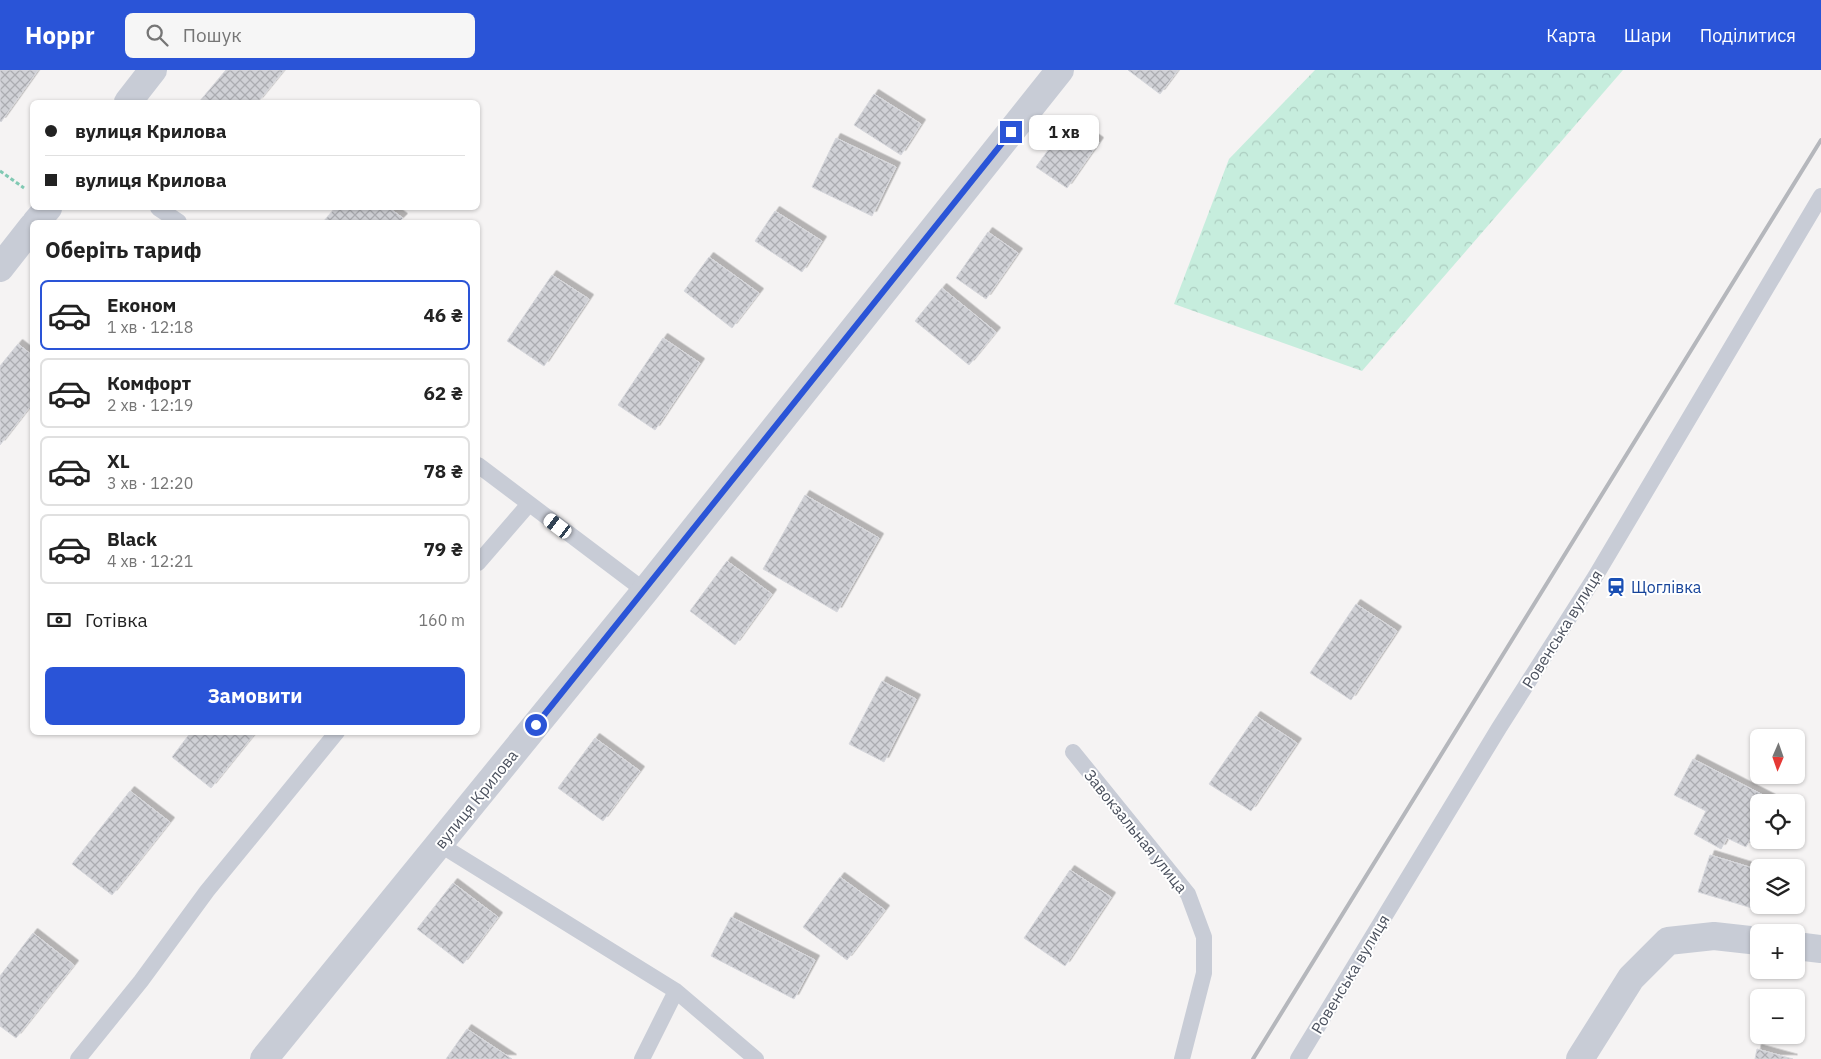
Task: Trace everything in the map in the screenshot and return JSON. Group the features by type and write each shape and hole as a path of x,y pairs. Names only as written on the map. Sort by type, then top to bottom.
{"street":[{"path":"130,100 153,70"},
{"name":"вулиця Крилова","path":"264,1059 645,591 1060,70"},
{"path":"38,220 46,210"},
{"path":"0,268 30,230"},
{"path":"1580,1059 1631,978 1668,941 1714,936 1750,940"},
{"path":"1805,947 1821,948"}],"lane":[{"name":"Ровенська вулиця","path":"1298,1059 1499,728 1595,577 1821,196"},
{"path":"161,210 176,220"},
{"path":"480,467 645,591"},
{"path":"480,561 529,504"},
{"path":"78,1059 141,981 207,891 335,735"},
{"name":"Завокзальная улица","path":"1072,752 1188,894 1204,937 1204,973 1182,1059"},
{"path":"440,844 676,991 756,1059"},
{"path":"642,1059 676,991"}],"path":[{"path":"0,171 26,189"}],"green space":[{"path":"1315,70 1623,70 1362,371 1174,304 1229,159"}],"building":[{"path":"0,70 38,70 1,122 0,121"},
{"path":"226,70 284,70 260,100 201,100"},
{"path":"1128,70 1178,70 1160,94"},
{"path":"874,94 921,124 901,155 854,125"},
{"path":"1069,121 1099,142 1067,188 1036,167"},
{"path":"836,138 896,167 872,216 812,187"},
{"path":"333,210 392,210 403,218 401,220 325,220"},
{"path":"775,211 822,241 802,272 755,241"},
{"path":"988,232 1018,253 986,299 956,278"},
{"path":"709,257 759,293 732,328 684,291"},
{"path":"552,275 589,299 544,366 507,341"},
{"path":"942,288 996,332 969,365 915,321"},
{"path":"663,338 700,363 655,430 618,405"},
{"path":"18,344 30,353 30,407 0,445 0,366"},
{"path":"805,495 879,538 837,612 763,569"},
{"path":"727,561 772,594 735,645 690,611"},
{"path":"1356,604 1397,631 1351,700 1310,673"},
{"path":"882,681 916,699 884,762 849,744"},
{"path":"1256,716 1297,743 1251,811 1209,784"},
{"path":"189,735 254,735 211,788 172,757"},
{"path":"595,738 640,771 603,821 558,788"},
{"path":"1693,759 1761,794 1750,794 1750,839 1746,847 1727,838 1721,849 1694,834 1706,811 1674,795"},
{"path":"130,791 170,822 112,895 72,864"},
{"path":"1710,855 1750,867 1750,907 1698,892"},
{"path":"1070,870 1111,897 1065,966 1024,938"},
{"path":"840,877 885,910 847,960 803,927"},
{"path":"453,883 498,917 463,964 417,929"},
{"path":"731,917 815,960 794,999 711,956"},
{"path":"33,933 74,965 16,1038 0,1026 0,976"},
{"path":"467,1029 512,1059 446,1059"},
{"path":"1757,1049 1793,1059 1755,1059"}],"railway":[{"path":"1253,1059 1821,140"}],"place":[{"name":"Щоглівка","path":"1616,587"}],"route":[{"path":"536,725 1011,132"}]}
